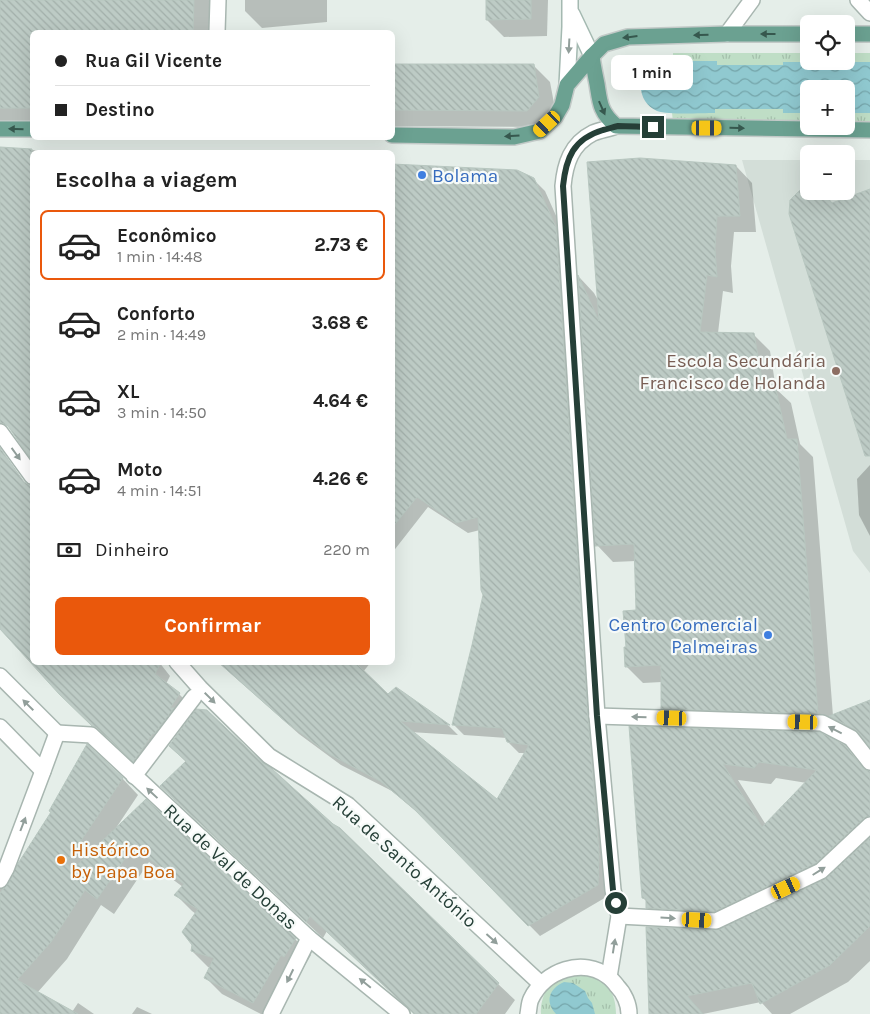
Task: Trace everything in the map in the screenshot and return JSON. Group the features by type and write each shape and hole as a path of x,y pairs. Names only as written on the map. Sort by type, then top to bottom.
{"main road":[{"path":"395,135 514,137 540,131 555,118 562,105 568,85 592,56 604,44 628,37 800,34"},
{"path":"855,34 870,34"},
{"path":"592,56 602,110 616,126 870,130"},
{"path":"0,129 30,129"}],"street":[{"path":"218,0 218,30"},
{"path":"727,34 752,0"},
{"path":"858,0 870,13"},
{"path":"570,4 592,56"},
{"path":"568,85 570,4"},
{"path":"609,977 620,916 613,890 597,716 563,186 564,172 569,156 580,143 593,133 616,126"},
{"path":"0,432 30,473"},
{"name":"Rua de Santo António","path":"179,665 269,756 348,806 541,984"},
{"path":"0,676 56,733 43,771 2,872"},
{"path":"134,776 194,697"},
{"path":"597,716 822,723 851,738 870,762"},
{"path":"0,727 43,771"},
{"name":"Rua de Val de Donas","path":"56,733 91,736 309,938 402,1014"},
{"path":"620,916 716,921 821,871 870,825"},
{"path":"271,1014 309,938"},
{"path":"528,1014 531,1000 541,984 556,972 574,967 593,969 609,977 622,992 629,1014"}],"shaded area":[{"name":"Escola Secundária Francisco de Holanda","path":"742,160 800,160 800,200 855,200 855,160 870,160 870,573 853,551"}],"green space":[{"path":"673,53 800,53 800,62 783,62 783,65 717,65 717,62 673,61"},
{"path":"855,53 870,53 870,62 855,62"},
{"path":"715,109 783,109 783,113 800,113 800,122 673,122 672,113 715,113"},
{"path":"855,113 870,113 870,122 855,122"},
{"path":"584,973 598,979 608,987 614,998 616,1014 541,1014 543,999 547,989 554,981"}],"water":[{"path":"666,61 717,61 717,65 783,65 783,62 800,62 800,70 855,70 855,62 870,62 870,113 855,113 855,80 800,80 800,113 783,113 783,109 715,109 715,113 669,113 657,111 651,108 643,98 641,86 645,74 651,67"},
{"path":"564,982 573,983 585,991 592,1003 595,1014 556,1014 550,1004 550,995 555,988"}],"building":[{"path":"0,0 194,0 193,30 30,30 30,108 0,108"},
{"path":"486,0 531,0 531,19 486,20"},
{"path":"395,64 534,64 539,97 527,111 395,110"},
{"path":"0,147 32,149 30,150 30,458 8,426 0,423"},
{"path":"640,158 736,165 740,216 717,216 715,249 717,277 707,275 700,332 754,333 763,385 775,385 787,439 797,439 818,714 661,709 661,665 625,667 624,647 626,647 623,611 636,610 634,544 595,546 578,275 599,321 587,162"},
{"path":"395,164 517,170 534,178 556,227 588,717 599,854 598,885 528,926 414,809 380,781 329,754 287,723 221,665 358,665 388,694 396,687 450,725 400,721 497,799 529,745 507,742 502,728 452,725 483,595 481,590 478,517 456,523 417,497 395,524"},
{"path":"870,189 870,456 865,456 789,214 790,200 800,190 800,200 830,200 832,203 840,200 855,200 855,195"},
{"path":"0,448 24,482 30,484 30,662 0,629"},
{"path":"33,665 160,665 155,674 180,693 170,708 174,708 153,733 133,762 59,694"},
{"path":"870,700 870,747 856,730 829,716"},
{"path":"196,709 207,710 263,763 340,828 499,983 476,1014 414,1014 310,916 306,922 160,786 186,761 169,746"},
{"path":"629,726 820,732 845,745 863,768 870,771 870,816 864,818 816,863 714,912 646,908 646,899 642,898","holes":["759,762 817,770 762,827 723,764 754,768"]},
{"path":"87,744 123,778 66,863 73,869 146,799 296,938 284,957 281,955 253,1003 204,978 214,958 191,951 192,945 182,932 198,909 174,895 184,884 133,847 97,899 85,890 51,942 17,980 78,1014 0,1014 0,893 8,884 17,865 51,812 49,811"},
{"path":"870,838 870,926 830,965 760,1004 752,983 687,996 703,1014 649,1014 646,927 720,929 825,879"}],"place":[{"name":"Bolama","path":"422,175"},
{"name":"Escola Secundária Francisco de Holanda","path":"836,371"},
{"name":"Centro Comercial Palmeiras","path":"768,635"},
{"name":"Histórico by Papa Boa","path":"61,860"}],"route":[{"path":"616,903 613,890 597,716 563,186 564,172 569,156 580,143 593,133 616,126 653,127"}]}
